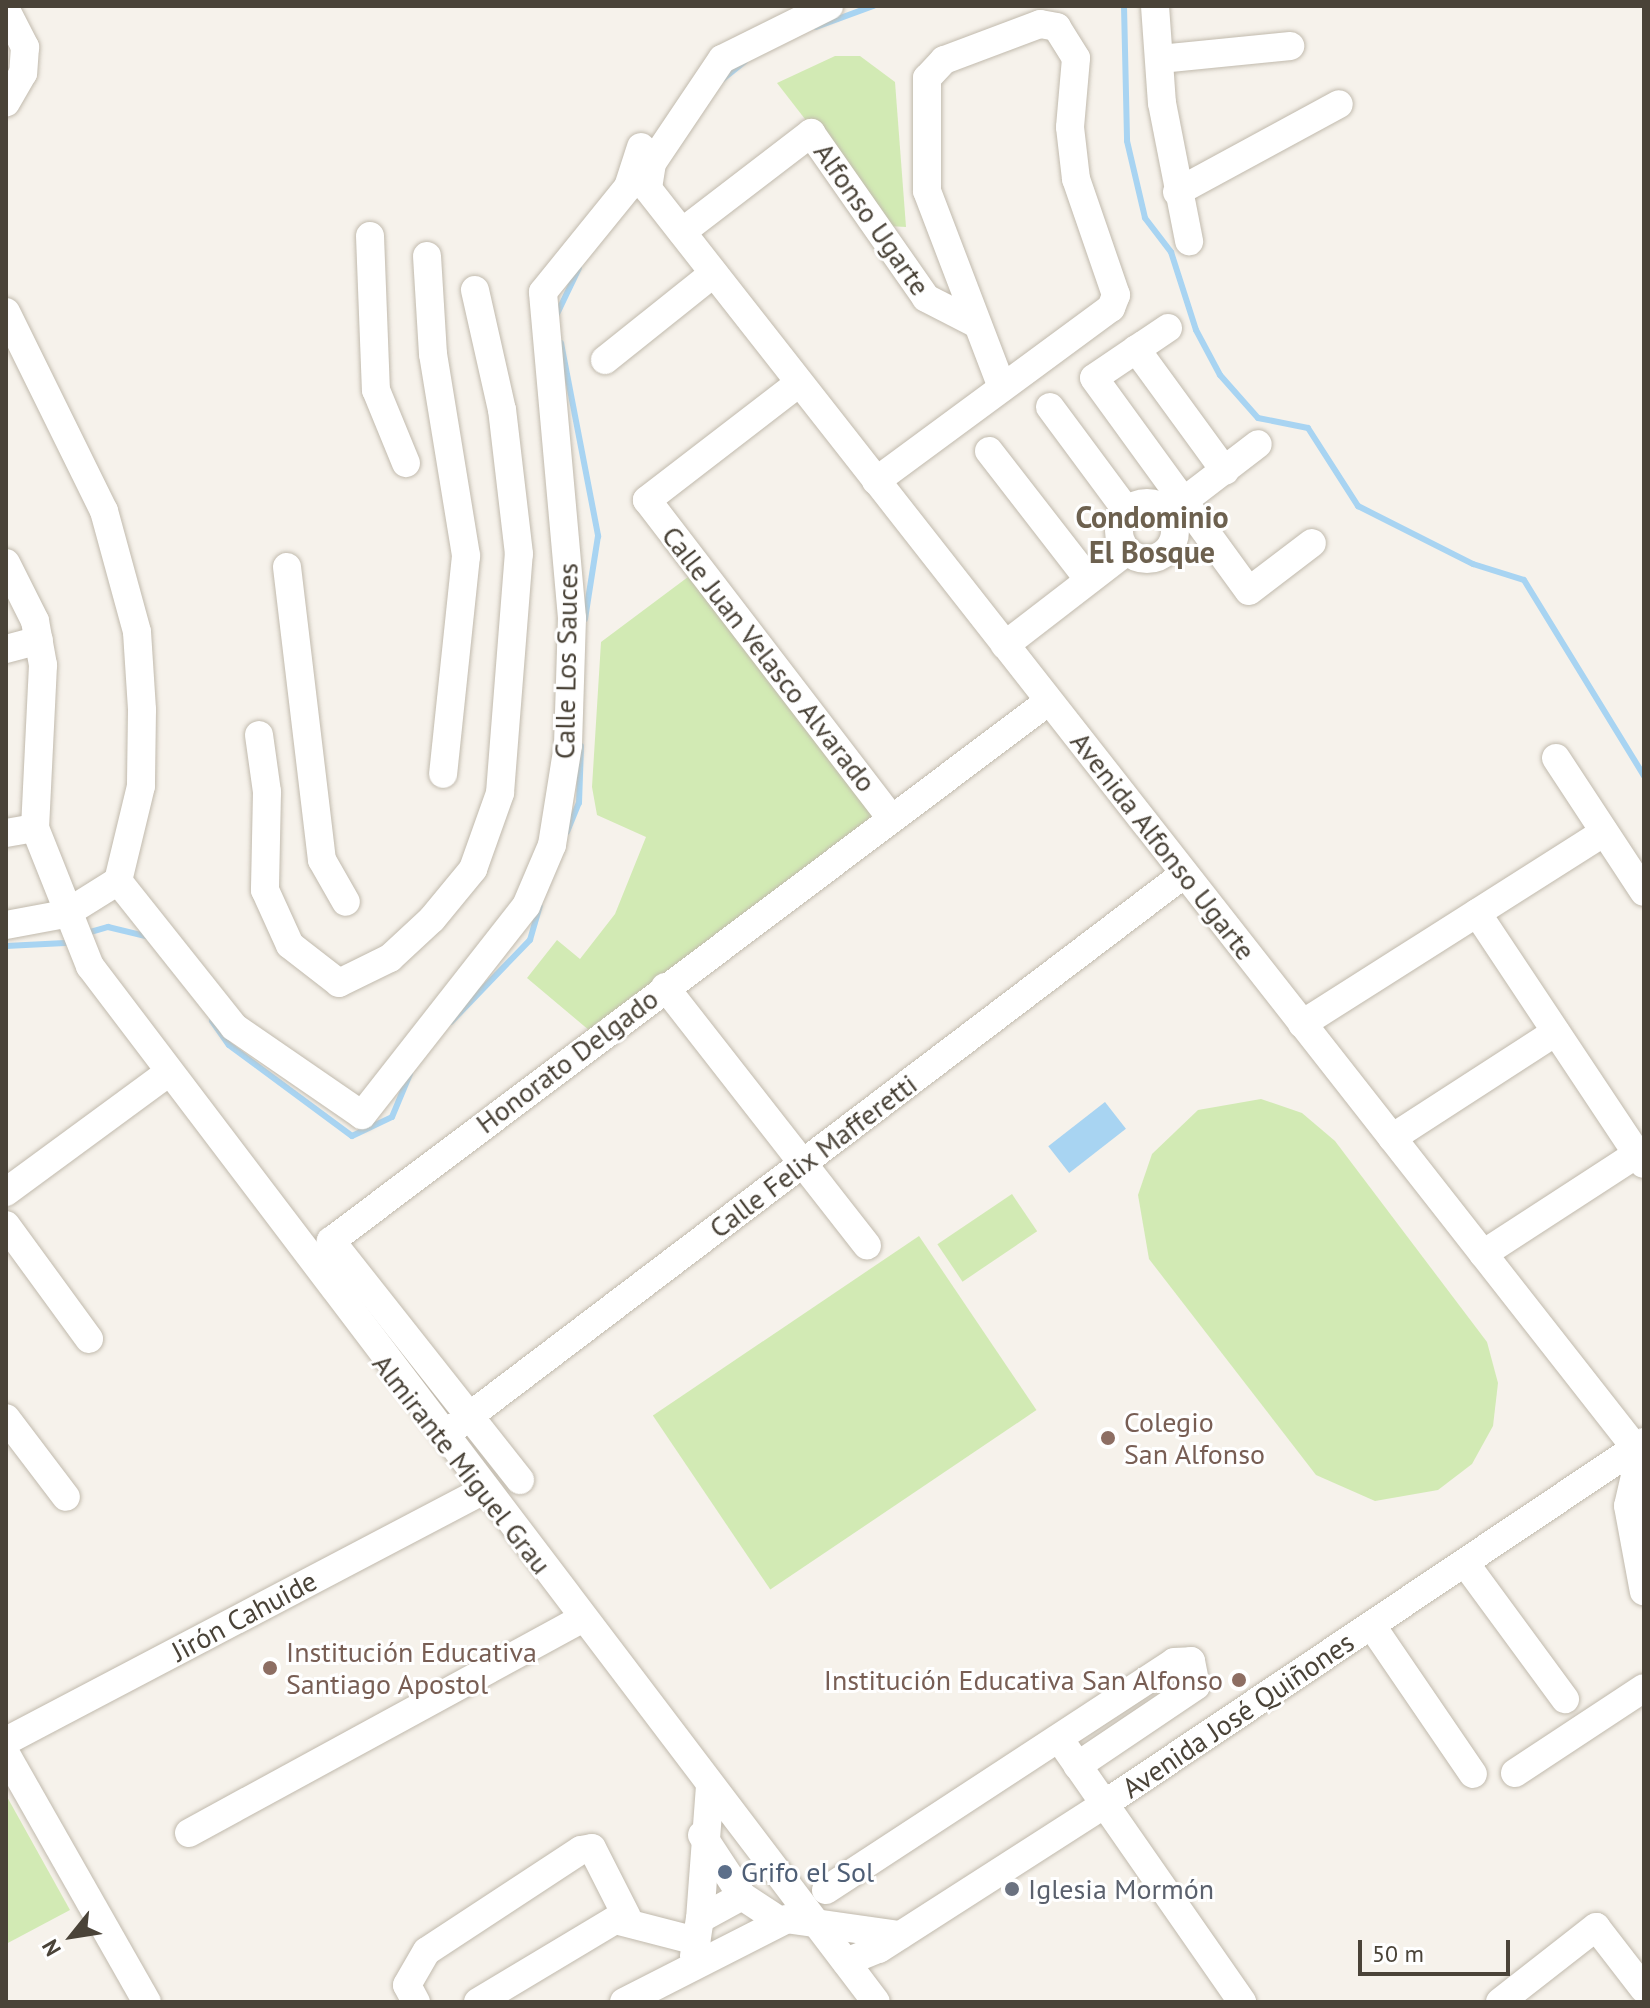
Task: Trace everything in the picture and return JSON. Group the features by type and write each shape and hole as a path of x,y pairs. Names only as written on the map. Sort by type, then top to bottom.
{"street":[{"path":"696,96 741,45 829,6"},
{"path":"1155,6 1177,192 1189,241"},
{"path":"6,10 25,47 7,97"},
{"path":"876,481 1111,308 1116,295 1076,179 1070,127 1076,58 1057,27 1040,24 944,60 927,78 927,191 950,265 1002,387"},
{"path":"1160,59 1290,46"},
{"name":"Avenida Alfonso Ugarte","path":"696,96 652,163 648,189 1483,1254 1641,1450"},
{"name":"Calle Los Sauces","path":"118,881 234,1027 350,1112 374,1109 429,1025 464,990 540,885 568,745 570,592 543,292 628,187 650,133 696,96"},
{"path":"1177,192 1339,104"},
{"name":"Alfonso Ugarte","path":"682,232 811,133 916,276 926,298 973,322"},
{"path":"370,236 376,390 406,463"},
{"path":"427,256 433,354 466,556 443,774"},
{"path":"916,276 950,265"},
{"path":"605,360 714,273"},
{"path":"259,735 267,792 265,890 290,945 339,983 390,958 432,919 473,869 500,793 519,554 502,410 475,290"},
{"path":"6,312 104,511 137,632 141,786 118,881 65,914 6,925"},
{"path":"1168,328 1094,378 1176,506 1249,591 1312,543"},
{"path":"1136,349 1225,471"},
{"name":"Calle Juan Velasco Alvarado","path":"799,383 647,500 892,819"},
{"path":"1050,407 1127,511"},
{"path":"1176,506 1169,548 1144,559 1127,551 1119,526 1127,511 1144,503 1176,506 1258,444"},
{"path":"989,451 1089,580"},
{"path":"1005,645 1127,551"},
{"path":"6,563 39,640 35,828 6,833"},
{"path":"287,567 322,860 346,902"},
{"path":"6,649 39,640"},
{"name":"Honorato Delgado","path":"520,1480 331,1241 1049,701"},
{"path":"1556,758 1644,892"},
{"name":"Almirante Miguel Grau","path":"35,828 65,914 90,966 165,1075 876,2002"},
{"path":"1302,1024 1604,832"},
{"name":"Calle Felix Mafferetti","path":"442,1438 1184,874"},
{"path":"1477,913 1641,1159 1483,1254"},
{"path":"665,987 805,1162 867,1246"},
{"path":"1392,1138 1556,1032"},
{"path":"6,1192 165,1075"},
{"path":"6,1225 89,1339"},
{"path":"6,1418 66,1497"},
{"path":"1641,1450 1628,1506 1644,1592"},
{"name":"Avenida José Quiñones","path":"846,1962 900,1935 1100,1807 1465,1563 1641,1450"},
{"name":"Jirón Cahuide","path":"6,1741 482,1491"},
{"path":"1465,1563 1565,1699"},
{"path":"189,1833 582,1619"},
{"path":"1372,1626 1473,1774"},
{"path":"826,1890 1061,1740 1174,1662 1186,1658 1195,1666 1198,1681 1188,1693 1077,1766"},
{"path":"1515,1773 1644,1688"},
{"path":"1061,1740 1100,1807 1242,2002"},
{"path":"6,1754 141,2000"},
{"path":"696,1941 702,1835 710,1786"},
{"path":"702,1835 742,1896 780,1921"},
{"path":"416,2002 407,1985 427,1951 581,1850 592,1848 627,1917 696,1941 780,1921 814,1920 900,1935"},
{"path":"624,2002 696,1941 742,1896"},
{"path":"478,2002 627,1917"},
{"path":"1500,2002 1596,1927 1644,1989"}],"green space":[{"path":"835,56 860,56 895,82 906,227 888,226 777,83"},
{"path":"688,577 875,814 590,1031 527,978 557,940 580,959 615,914 646,837 597,815 592,787 601,642"},
{"path":"1261,1099 1302,1113 1335,1141 1487,1342 1498,1383 1493,1426 1472,1464 1438,1490 1375,1501 1316,1475 1149,1259 1138,1195 1152,1154 1198,1110"},
{"path":"1012,1194 1037,1231 963,1282 937,1244"},
{"path":"919,1236 1036,1410 770,1590 653,1416"},
{"path":"6,1795 70,1910 6,1944"}],"water":[{"path":"1105,1102 1126,1129 1069,1173 1048,1146"}],"waterway":[{"path":"816,27 873,6"},
{"path":"1124,6 1127,141 1145,218 1171,252 1196,330 1220,375 1258,418 1308,428 1358,506 1473,564 1524,580 1644,776"},
{"path":"723,79 745,61"},
{"path":"556,316 579,268"},
{"path":"561,343 598,536 585,619"},
{"path":"567,832 579,803 581,746"},
{"path":"451,1022 530,940 540,906"},
{"path":"87,933 108,927 149,937"},
{"path":"6,946 65,943"},
{"path":"212,1021 229,1045 352,1136 392,1117 410,1074"}],"place":[{"name":"Colegio San Alfonso","path":"1108,1438"},
{"name":"Institución Educativa Santiago Apostol","path":"270,1668"},
{"name":"Institución Educativa San Alfonso","path":"1239,1680"},
{"name":"Grifo el Sol","path":"725,1872"},
{"name":"Iglesia Mormón","path":"1012,1889"}],"district":[{"name":"Condominio El Bosque","path":"1152,534"}]}
